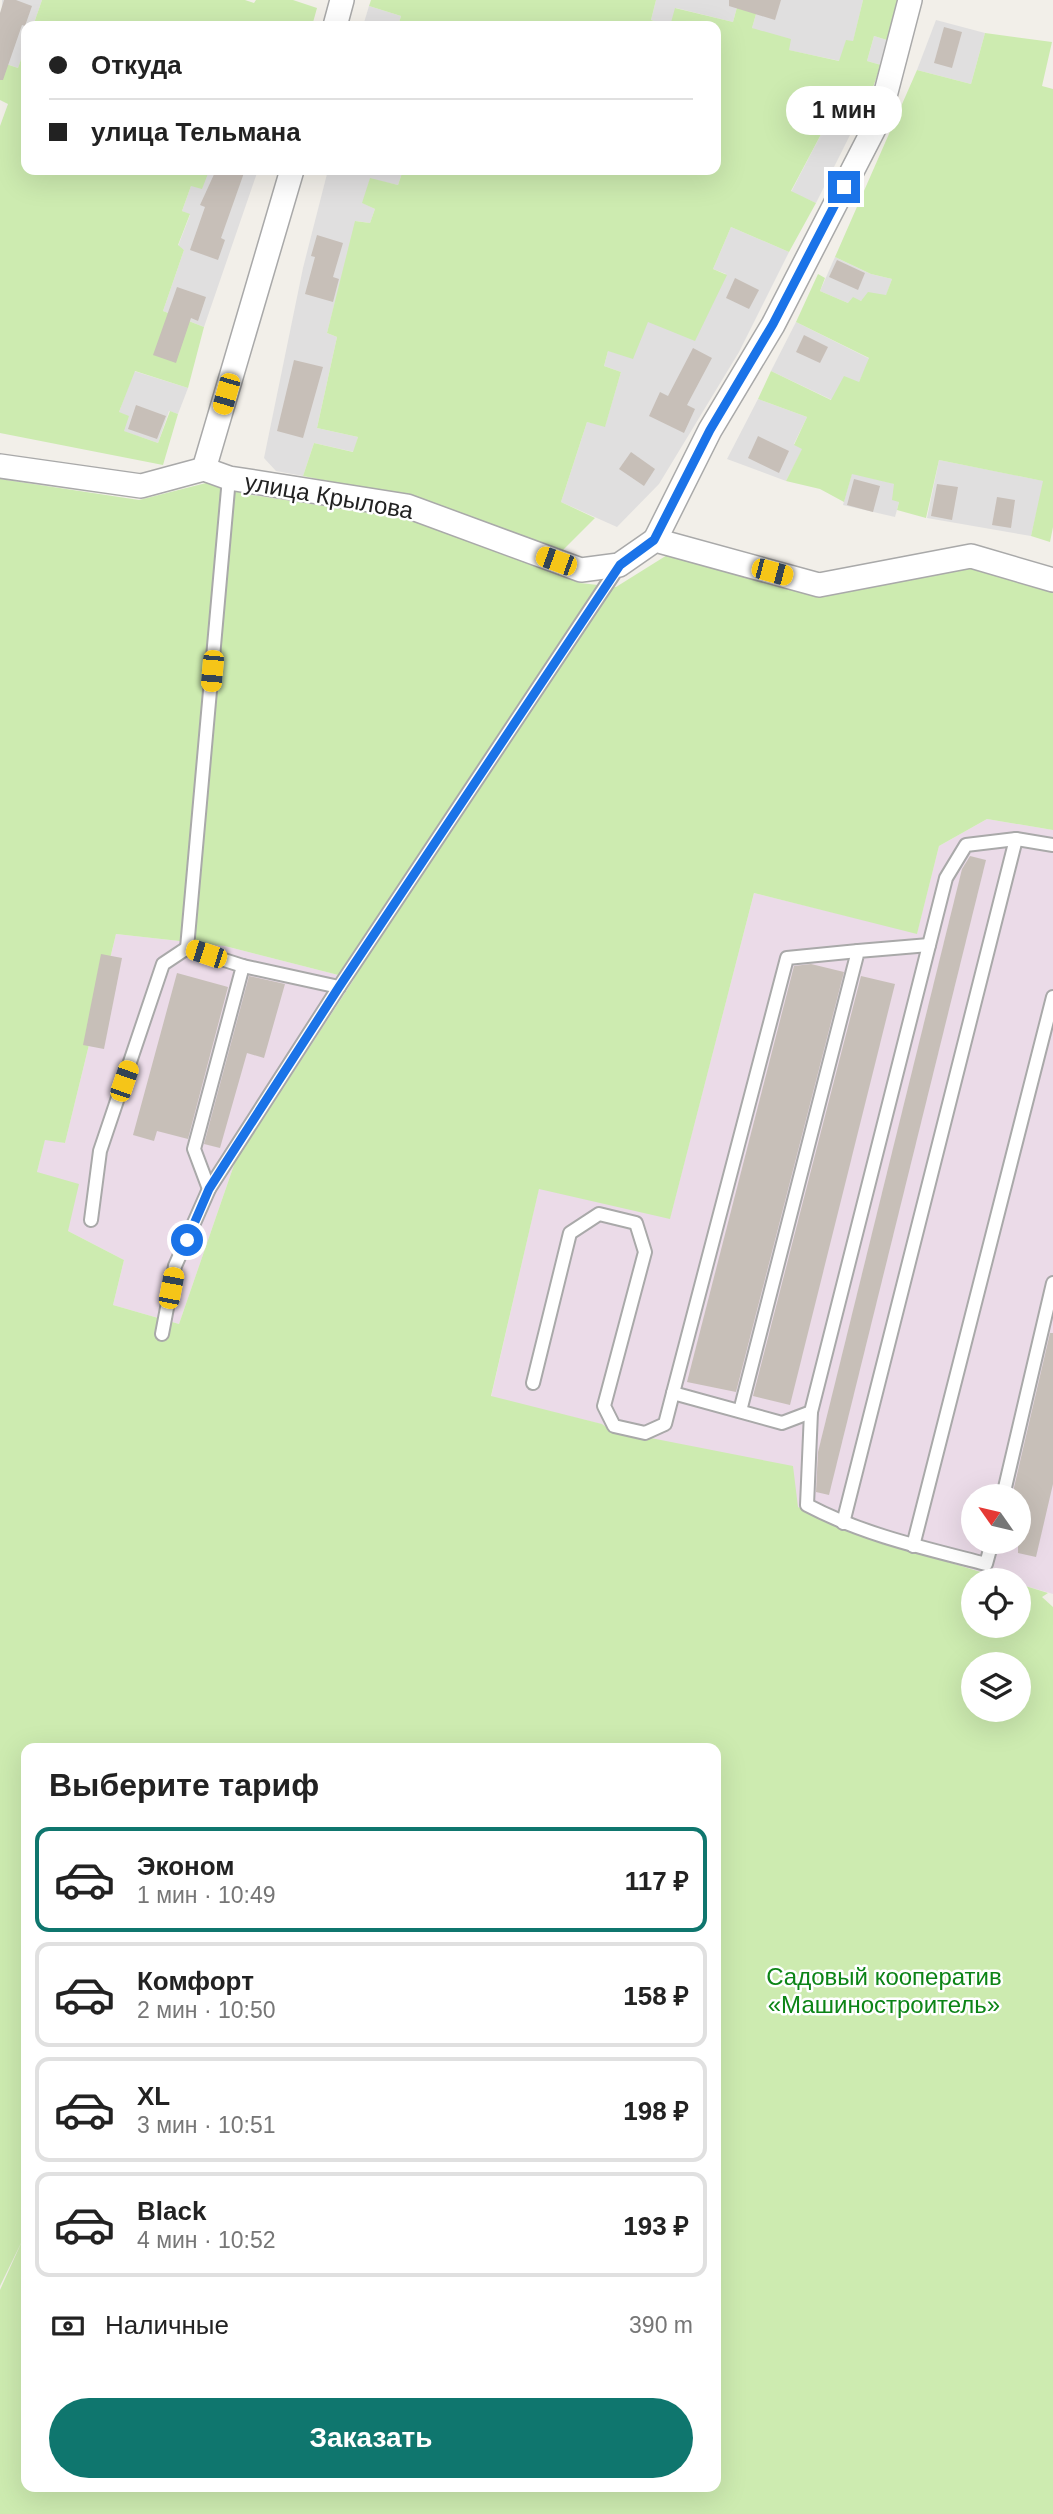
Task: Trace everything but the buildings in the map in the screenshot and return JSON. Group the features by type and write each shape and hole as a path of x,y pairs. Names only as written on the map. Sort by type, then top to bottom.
{"street":[{"path":"336,21 342,0"},
{"path":"910,0 879,119 773,324 710,430 654,540 819,585 971,556 1053,580"},
{"path":"0,466 141,486 204,469 291,175"},
{"name":"улица Крылова","path":"204,469 229,478 407,506 581,570 620,565 654,540"}],"lane":[{"path":"187,948 229,478"},
{"path":"162,1334 176,1266 209,1189 339,987 620,565"},
{"path":"989,1554 986,1564 913,1546 843,1524 807,1505 811,1412 946,878 967,845 1016,839 1053,845"},
{"path":"843,1524 1016,839"},
{"path":"533,1384 570,1233 599,1214 636,1223 645,1252 604,1406 614,1426 645,1433 665,1424 787,958 929,945"},
{"path":"187,948 243,966 339,987"},
{"path":"91,1220 100,1151 163,964 187,948"},
{"path":"740,1411 858,951"},
{"path":"209,1189 194,1149 243,966"},
{"path":"913,1546 1053,996"},
{"path":"1006,1484 1053,1283"},
{"path":"673,1393 782,1423 811,1412"}],"shaded area":[{"path":"2,0 42,0 35,21 21,21 21,59 18,68 0,62"},
{"path":"656,0 739,0 733,22 676,8 672,21 651,20"},
{"path":"760,0 863,0 853,42 846,41 840,61 788,50 752,28"},
{"path":"369,6 401,16 400,21 364,21"},
{"path":"936,20 985,33 971,84 917,70"},
{"path":"874,36 887,40 881,65 867,61"},
{"path":"828,121 853,129 816,203 791,192"},
{"path":"204,175 256,175 204,327 163,311 184,250 178,246 190,215 182,211 191,186"},
{"path":"327,175 401,175 398,185 370,179 363,203 375,209 370,223 356,221 327,333 337,337 317,428 358,437 354,452 314,443 303,476 276,471 264,458 303,268"},
{"path":"731,227 789,252 739,352 659,484 617,527 561,502 587,422 605,426 621,372 604,366 608,351 647,321 726,274 713,269"},
{"path":"835,257 871,274 892,279 886,296 848,303 820,291"},
{"path":"796,322 870,359 859,382 832,400 771,371"},
{"path":"134,371 188,388 178,414 169,411 158,443 123,431 119,412"},
{"path":"758,399 807,417 794,444 803,448 786,481 727,459"},
{"path":"939,460 1044,481 1031,536 927,518"},
{"path":"852,473 895,484 899,502 895,517 843,505"},
{"path":"987,819 1053,830 1053,1594 1031,1588 1031,1568 968,1568 843,1530 798,1507 601,1424 491,1397 539,1188 670,1218 754,893 917,933 939,846"},
{"path":"116,934 225,946 354,979 235,1162 179,1324 113,1305 124,1260 68,1231 37,1172 45,1139 65,1143"}],"green space":[{"path":"42,0 245,0 254,3 256,0 293,0 317,8 313,21 35,21"},
{"path":"371,0 656,0 651,20 654,21 400,21 401,16 369,6"},
{"path":"739,0 760,0 752,28 791,39 789,50 839,61 846,40 853,41 863,0 899,0 887,40 874,36 867,61 881,65 867,104 853,129 828,121 791,191 816,203 789,252 731,227 713,269 727,275 695,341 648,322 633,359 608,351 604,366 621,372 605,427 587,422 561,502 595,518 560,553 383,492 303,476 314,443 353,452 358,437 317,428 337,337 327,333 355,221 370,223 375,209 362,203 370,178 398,185 401,175 721,175 721,21 671,21 675,8 733,22"},
{"path":"985,33 1052,42 1042,86 1053,89 1053,527 1050,542 1031,536 1043,481 939,460 926,518 897,510 899,502 892,500 894,484 852,474 844,502 820,489 786,481 802,449 794,445 807,417 758,399 771,371 831,400 844,376 859,382 869,358 796,322 818,274 825,278 820,291 848,303 853,297 861,301 868,292 886,295 892,279 871,274 835,257 917,70 971,84"},
{"path":"21,59 21,175 207,175 202,189 191,186 182,211 190,214 178,245 184,250 163,311 204,327 188,388 135,371 119,412 129,416 124,431 158,443 170,411 178,414 163,465 0,433 0,126 8,104 0,100 0,62 18,68"},
{"name":"Садовый кооператив «Машиностроитель»","path":"0,479 139,500 210,482 245,494 410,519 580,583 616,587 672,552 821,593 973,566 1053,591 1053,830 987,819 939,846 917,934 754,893 670,1219 539,1189 491,1396 602,1424 610,1430 793,1466 798,1507 843,1530 968,1568 961,1568 961,1638 1031,1638 1031,1588 1048,1593 1042,1597 1053,1607 1053,2514 0,2514 0,2290 21,2243 21,2492 721,2492 721,1743 21,1743 21,2243 0,2286","holes":["116,934 225,946 354,979 235,1162 179,1324 113,1305 124,1260 68,1231 79,1184 37,1172 45,1140 65,1143"]}],"route":[{"path":"187,1240 209,1189 223,1167 339,987 620,565 654,540 710,430 773,324 844,187"}]}
